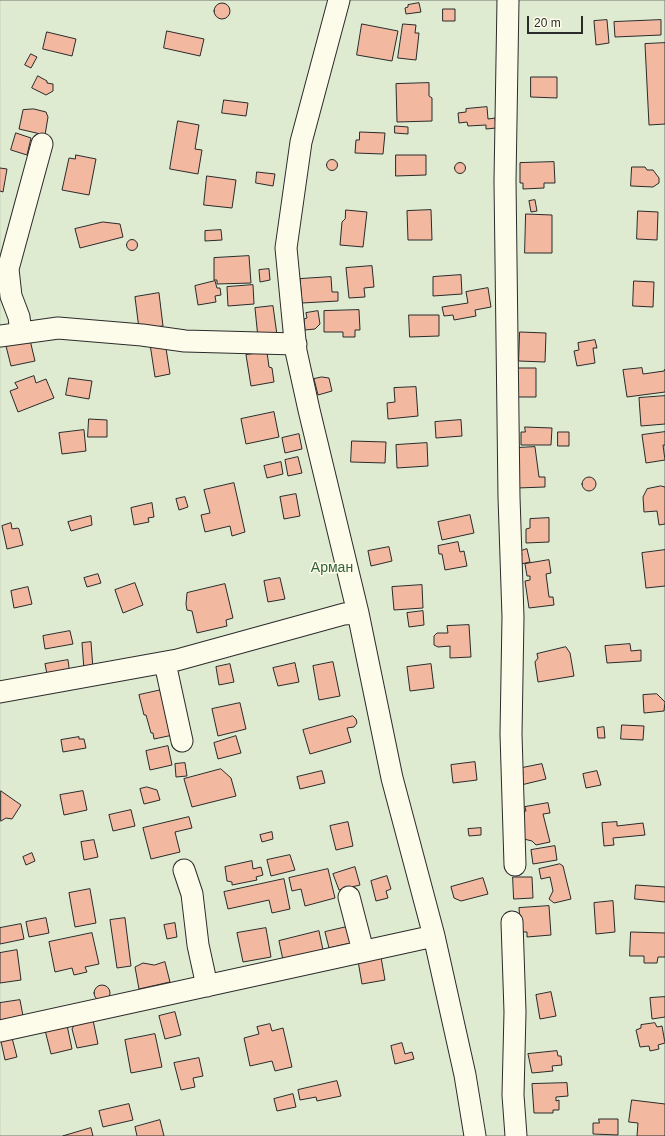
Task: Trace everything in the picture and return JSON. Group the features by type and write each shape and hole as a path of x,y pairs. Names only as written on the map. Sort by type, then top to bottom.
{"street":[{"path":"339,0 301,142 286,248 296,344 309,410 358,613 392,778 434,936 464,1075 475,1136"},
{"path":"508,0 504,182 509,497 513,617 511,734 515,865"},
{"path":"22,333 19,317 12,296 8,269 42,144"},
{"path":"0,336 58,328 142,335 185,341 296,344"},
{"path":"0,692 165,662 234,646 344,614 358,613"},
{"path":"165,662 182,741"},
{"path":"184,870 192,894 198,945 207,986"},
{"path":"349,897 363,951"},
{"path":"512,922 515,1012 512,1095 516,1136"},
{"path":"0,1031 434,936"}],"green space":[{"name":"Арман","path":"0,0 665,0 665,1136 0,1136"}],"building":[{"path":"222,3 229,8 230,11 225,18 222,19 215,14 214,11 219,4"},
{"path":"419,3 421,12 406,14 405,8 408,7 408,5"},
{"path":"443,9 455,9 455,21 443,21"},
{"path":"607,20 609,43 596,45 594,21"},
{"path":"661,20 661,35 615,37 614,22"},
{"path":"362,24 398,31 392,61 357,55"},
{"path":"403,24 416,25 415,33 419,33 416,60 398,58"},
{"path":"167,31 204,39 200,56 164,48"},
{"path":"47,32 76,39 72,56 43,49"},
{"path":"665,43 665,124 649,125 645,44"},
{"path":"31,54 37,57 31,68 25,65"},
{"path":"38,76 47,81 47,83 53,84 53,91 46,95 32,88"},
{"path":"531,77 557,77 557,98 531,97"},
{"path":"429,83 429,96 432,98 432,121 397,122 396,84"},
{"path":"224,100 248,103 246,116 222,113"},
{"path":"487,107 488,119 495,118 496,128 486,129 486,125 468,126 467,122 459,123 458,113 466,112 466,109"},
{"path":"34,109 46,112 48,117 45,135 19,129 23,110"},
{"path":"178,121 199,125 195,149 202,150 198,174 170,169"},
{"path":"395,126 408,127 408,134 395,133"},
{"path":"360,132 385,133 383,154 355,153 356,140 359,140"},
{"path":"16,133 31,138 27,155 11,150"},
{"path":"76,155 96,159 89,195 62,190 69,158 75,159"},
{"path":"396,155 426,155 426,175 396,176"},
{"path":"330,160 334,160 336,161 336,169 330,170 327,167 327,163"},
{"path":"460,162 464,164 466,168 464,172 460,174 456,172 454,168 456,164"},
{"path":"554,162 555,183 544,183 544,188 523,189 523,183 520,183 520,163"},
{"path":"632,167 645,167 647,170 653,170 659,178 659,183 653,187 631,186"},
{"path":"0,168 7,169 3,192 0,191"},
{"path":"257,172 275,174 273,186 256,183"},
{"path":"207,176 236,180 232,208 204,205"},
{"path":"535,200 537,211 531,212 529,201"},
{"path":"346,210 367,212 363,247 340,245 342,222 345,219"},
{"path":"431,210 432,240 408,240 407,211"},
{"path":"638,211 658,212 657,240 637,239"},
{"path":"526,214 552,215 552,253 525,253"},
{"path":"103,222 120,224 123,237 80,248 75,229"},
{"path":"221,230 222,240 205,241 205,231"},
{"path":"132,239 136,241 138,245 136,249 132,251 128,249 126,245 128,241"},
{"path":"249,256 251,283 217,284 217,280 214,280 214,258"},
{"path":"372,266 374,287 364,288 365,297 349,298 346,268"},
{"path":"269,269 270,280 260,282 259,270"},
{"path":"461,275 462,294 433,296 433,277"},
{"path":"331,277 332,292 338,292 338,301 302,303 300,279"},
{"path":"215,281 217,288 220,288 221,295 215,296 216,302 198,305 195,286"},
{"path":"634,281 654,282 653,307 633,306"},
{"path":"253,285 254,304 228,306 227,287"},
{"path":"488,288 491,307 475,310 476,316 454,320 453,315 444,316 442,307 468,303 466,292"},
{"path":"159,293 163,326 139,329 135,297"},
{"path":"273,306 277,335 258,338 255,308"},
{"path":"359,310 360,330 355,330 355,337 343,337 343,332 324,332 324,311"},
{"path":"318,311 320,324 315,329 305,330 304,319 307,318 306,313"},
{"path":"409,315 439,315 439,336 410,337"},
{"path":"520,332 546,333 545,362 519,361"},
{"path":"30,340 35,361 11,366 6,346"},
{"path":"595,340 597,348 593,348 595,363 577,366 574,351 579,350 578,343"},
{"path":"165,342 170,374 155,377 150,344"},
{"path":"267,352 269,367 272,368 274,382 251,386 246,355"},
{"path":"514,368 536,368 536,397 514,397"},
{"path":"642,368 643,374 664,371 665,369 665,392 627,397 623,370"},
{"path":"34,376 36,383 46,379 54,398 18,412 10,391 18,388 15,383"},
{"path":"322,377 329,378 332,391 318,395 314,379"},
{"path":"69,378 92,381 89,399 66,395"},
{"path":"416,387 418,416 388,419 387,403 395,402 394,388"},
{"path":"665,396 665,424 641,426 639,398"},
{"path":"274,412 279,437 246,444 241,419"},
{"path":"89,419 107,420 107,437 88,437"},
{"path":"461,420 462,436 436,438 435,422"},
{"path":"525,427 552,428 551,445 521,445 521,432 525,432"},
{"path":"84,430 86,451 62,454 59,433"},
{"path":"558,432 569,432 569,446 558,446"},
{"path":"665,432 665,445 663,445 665,460 646,463 642,435"},
{"path":"299,434 302,449 285,453 282,438"},
{"path":"352,441 386,442 385,463 351,462"},
{"path":"427,443 428,466 397,468 396,445"},
{"path":"535,447 539,477 545,477 545,487 517,488 516,448"},
{"path":"298,457 302,473 288,476 285,460"},
{"path":"281,462 283,474 267,478 264,466"},
{"path":"589,477 594,479 596,484 594,489 589,491 584,489 582,484 584,479"},
{"path":"234,483 245,532 232,536 230,526 205,532 201,515 210,513 204,490"},
{"path":"661,486 665,487 665,524 659,525 657,511 644,512 643,497 647,489"},
{"path":"296,494 300,516 284,519 280,497"},
{"path":"185,497 188,507 179,510 176,499"},
{"path":"152,503 154,517 148,518 149,522 134,525 131,508"},
{"path":"470,515 474,533 442,540 438,522"},
{"path":"91,516 92,525 71,531 68,522"},
{"path":"549,518 549,542 526,543 526,529 530,528 530,519"},
{"path":"11,523 12,529 19,529 23,545 7,549 2,526"},
{"path":"458,542 460,552 464,551 467,566 445,570 442,554 439,554 438,546"},
{"path":"389,547 392,561 371,566 368,551"},
{"path":"527,549 530,562 521,564 519,556 522,555 521,551"},
{"path":"665,550 665,586 646,588 642,553"},
{"path":"549,560 551,573 546,574 549,597 553,597 554,605 529,608 525,581 530,580 530,576 527,576 525,564"},
{"path":"98,574 101,583 87,587 84,578"},
{"path":"280,578 285,599 268,602 264,581"},
{"path":"135,583 143,605 123,613 115,590"},
{"path":"225,584 233,618 226,620 227,626 197,633 192,611 187,610 187,593"},
{"path":"422,585 423,608 394,610 392,587"},
{"path":"28,587 32,604 14,608 11,591"},
{"path":"423,611 424,625 409,627 407,613"},
{"path":"469,625 471,657 450,658 450,646 438,647 434,645 434,636 437,633 448,633 447,626"},
{"path":"70,631 73,644 45,649 43,636"},
{"path":"91,642 93,669 84,670 82,643"},
{"path":"630,644 631,651 641,650 641,661 607,663 605,646"},
{"path":"566,647 570,653 574,676 538,682 535,662 538,658 537,654"},
{"path":"68,660 70,675 48,679 45,664"},
{"path":"333,662 340,696 319,700 313,666"},
{"path":"295,663 299,682 278,686 273,668"},
{"path":"230,664 234,682 219,685 216,667"},
{"path":"431,664 434,688 410,691 407,667"},
{"path":"166,689 173,735 154,739 146,715 144,715 139,695"},
{"path":"657,694 665,702 664,711 644,713 643,695"},
{"path":"240,703 246,729 218,736 212,709"},
{"path":"353,716 357,723 354,727 347,728 351,742 310,754 303,730"},
{"path":"622,725 644,726 643,740 621,739"},
{"path":"604,727 605,738 598,738 597,728"},
{"path":"236,736 241,753 218,759 214,743"},
{"path":"79,737 79,739 84,739 86,748 63,752 61,740"},
{"path":"168,746 172,765 150,770 146,751"},
{"path":"475,762 477,780 453,783 451,765"},
{"path":"185,763 187,776 176,777 175,764"},
{"path":"542,764 546,779 521,785 519,775 523,774 522,768"},
{"path":"221,769 231,778 236,796 192,807 184,779"},
{"path":"322,771 325,783 300,789 297,777"},
{"path":"597,771 601,785 586,788 583,774"},
{"path":"147,787 157,790 160,800 144,804 140,789"},
{"path":"1,791 21,805 12,819 6,818 1,821"},
{"path":"83,791 87,810 64,815 60,795"},
{"path":"548,803 550,813 543,814 550,842 536,845 532,841 524,839 519,812 526,811 525,807"},
{"path":"131,810 135,826 113,831 109,815"},
{"path":"189,817 192,828 175,832 180,852 151,859 143,828"},
{"path":"348,822 353,846 336,850 330,826"},
{"path":"617,822 617,826 643,823 645,835 613,838 614,845 604,846 602,823"},
{"path":"481,828 481,835 469,836 468,829"},
{"path":"272,832 273,839 262,842 260,835"},
{"path":"94,840 98,857 84,860 81,842"},
{"path":"555,846 557,860 533,864 531,850"},
{"path":"32,853 35,861 26,865 23,857"},
{"path":"290,855 295,870 271,876 267,860"},
{"path":"252,861 253,869 261,867 263,875 256,877 257,880 232,885 232,882 227,881 225,867"},
{"path":"560,864 563,866 571,899 554,903 549,899 553,891 550,877 541,879 539,869"},
{"path":"355,867 360,885 339,890 333,874"},
{"path":"328,869 335,898 305,906 301,889 292,891 289,878"},
{"path":"387,876 391,889 386,891 388,898 376,901 371,881"},
{"path":"513,877 532,877 533,898 514,899"},
{"path":"483,878 488,894 461,901 454,898 451,887"},
{"path":"284,879 290,909 272,913 269,900 228,909 224,892"},
{"path":"636,885 665,887 665,902 635,899"},
{"path":"90,889 96,923 75,927 69,893"},
{"path":"613,901 615,932 596,934 594,903"},
{"path":"549,906 551,935 527,937 527,932 521,932 519,908"},
{"path":"46,918 49,933 29,937 26,922"},
{"path":"125,918 131,966 117,968 110,920"},
{"path":"175,923 177,937 167,939 164,925"},
{"path":"21,924 24,939 0,944 0,928"},
{"path":"351,926 355,942 329,948 325,932"},
{"path":"266,928 271,957 243,962 237,933"},
{"path":"319,931 323,950 283,960 279,941"},
{"path":"631,932 665,933 665,957 658,957 657,963 644,963 644,956 630,956"},
{"path":"92,933 99,964 85,967 87,972 74,975 72,968 55,972 49,942"},
{"path":"17,950 21,980 0,983 0,953"},
{"path":"381,957 385,980 362,984 358,961"},
{"path":"165,962 170,982 139,989 135,967 143,963 154,965"},
{"path":"102,985 108,987 110,993 108,999 102,1001 96,999 94,993 96,987"},
{"path":"551,992 556,1016 540,1019 536,995"},
{"path":"665,997 665,1017 652,1019 650,998"},
{"path":"20,1000 23,1016 0,1020 0,1003"},
{"path":"175,1012 181,1035 165,1039 159,1016"},
{"path":"93,1020 98,1044 77,1048 72,1029 75,1024"},
{"path":"655,1023 657,1027 662,1026 665,1043 658,1045 659,1049 650,1051 649,1046 640,1047 636,1030 641,1028 641,1025"},
{"path":"270,1024 272,1031 283,1028 292,1067 275,1071 272,1061 250,1066 244,1038 259,1034 257,1027"},
{"path":"67,1025 72,1049 51,1054 45,1030"},
{"path":"11,1034 17,1057 5,1060 0,1037"},
{"path":"155,1034 162,1067 131,1073 125,1040"},
{"path":"402,1043 405,1054 412,1052 414,1059 395,1064 391,1046"},
{"path":"557,1051 558,1056 561,1056 562,1065 552,1066 553,1071 532,1073 528,1054"},
{"path":"199,1058 203,1076 193,1078 195,1087 181,1090 174,1063"},
{"path":"337,1081 341,1096 317,1101 316,1097 300,1100 298,1090"},
{"path":"567,1083 568,1096 556,1097 556,1101 559,1100 559,1110 553,1110 553,1113 534,1113 532,1084"},
{"path":"293,1094 296,1107 277,1111 274,1099"},
{"path":"632,1100 665,1104 665,1136 637,1136 638,1123 629,1122"},
{"path":"129,1104 133,1120 103,1127 99,1111"},
{"path":"599,1119 618,1119 618,1135 593,1134 593,1123 599,1123"},
{"path":"160,1120 164,1136 137,1136 135,1127"},
{"path":"91,1128 93,1136 63,1136"}]}
